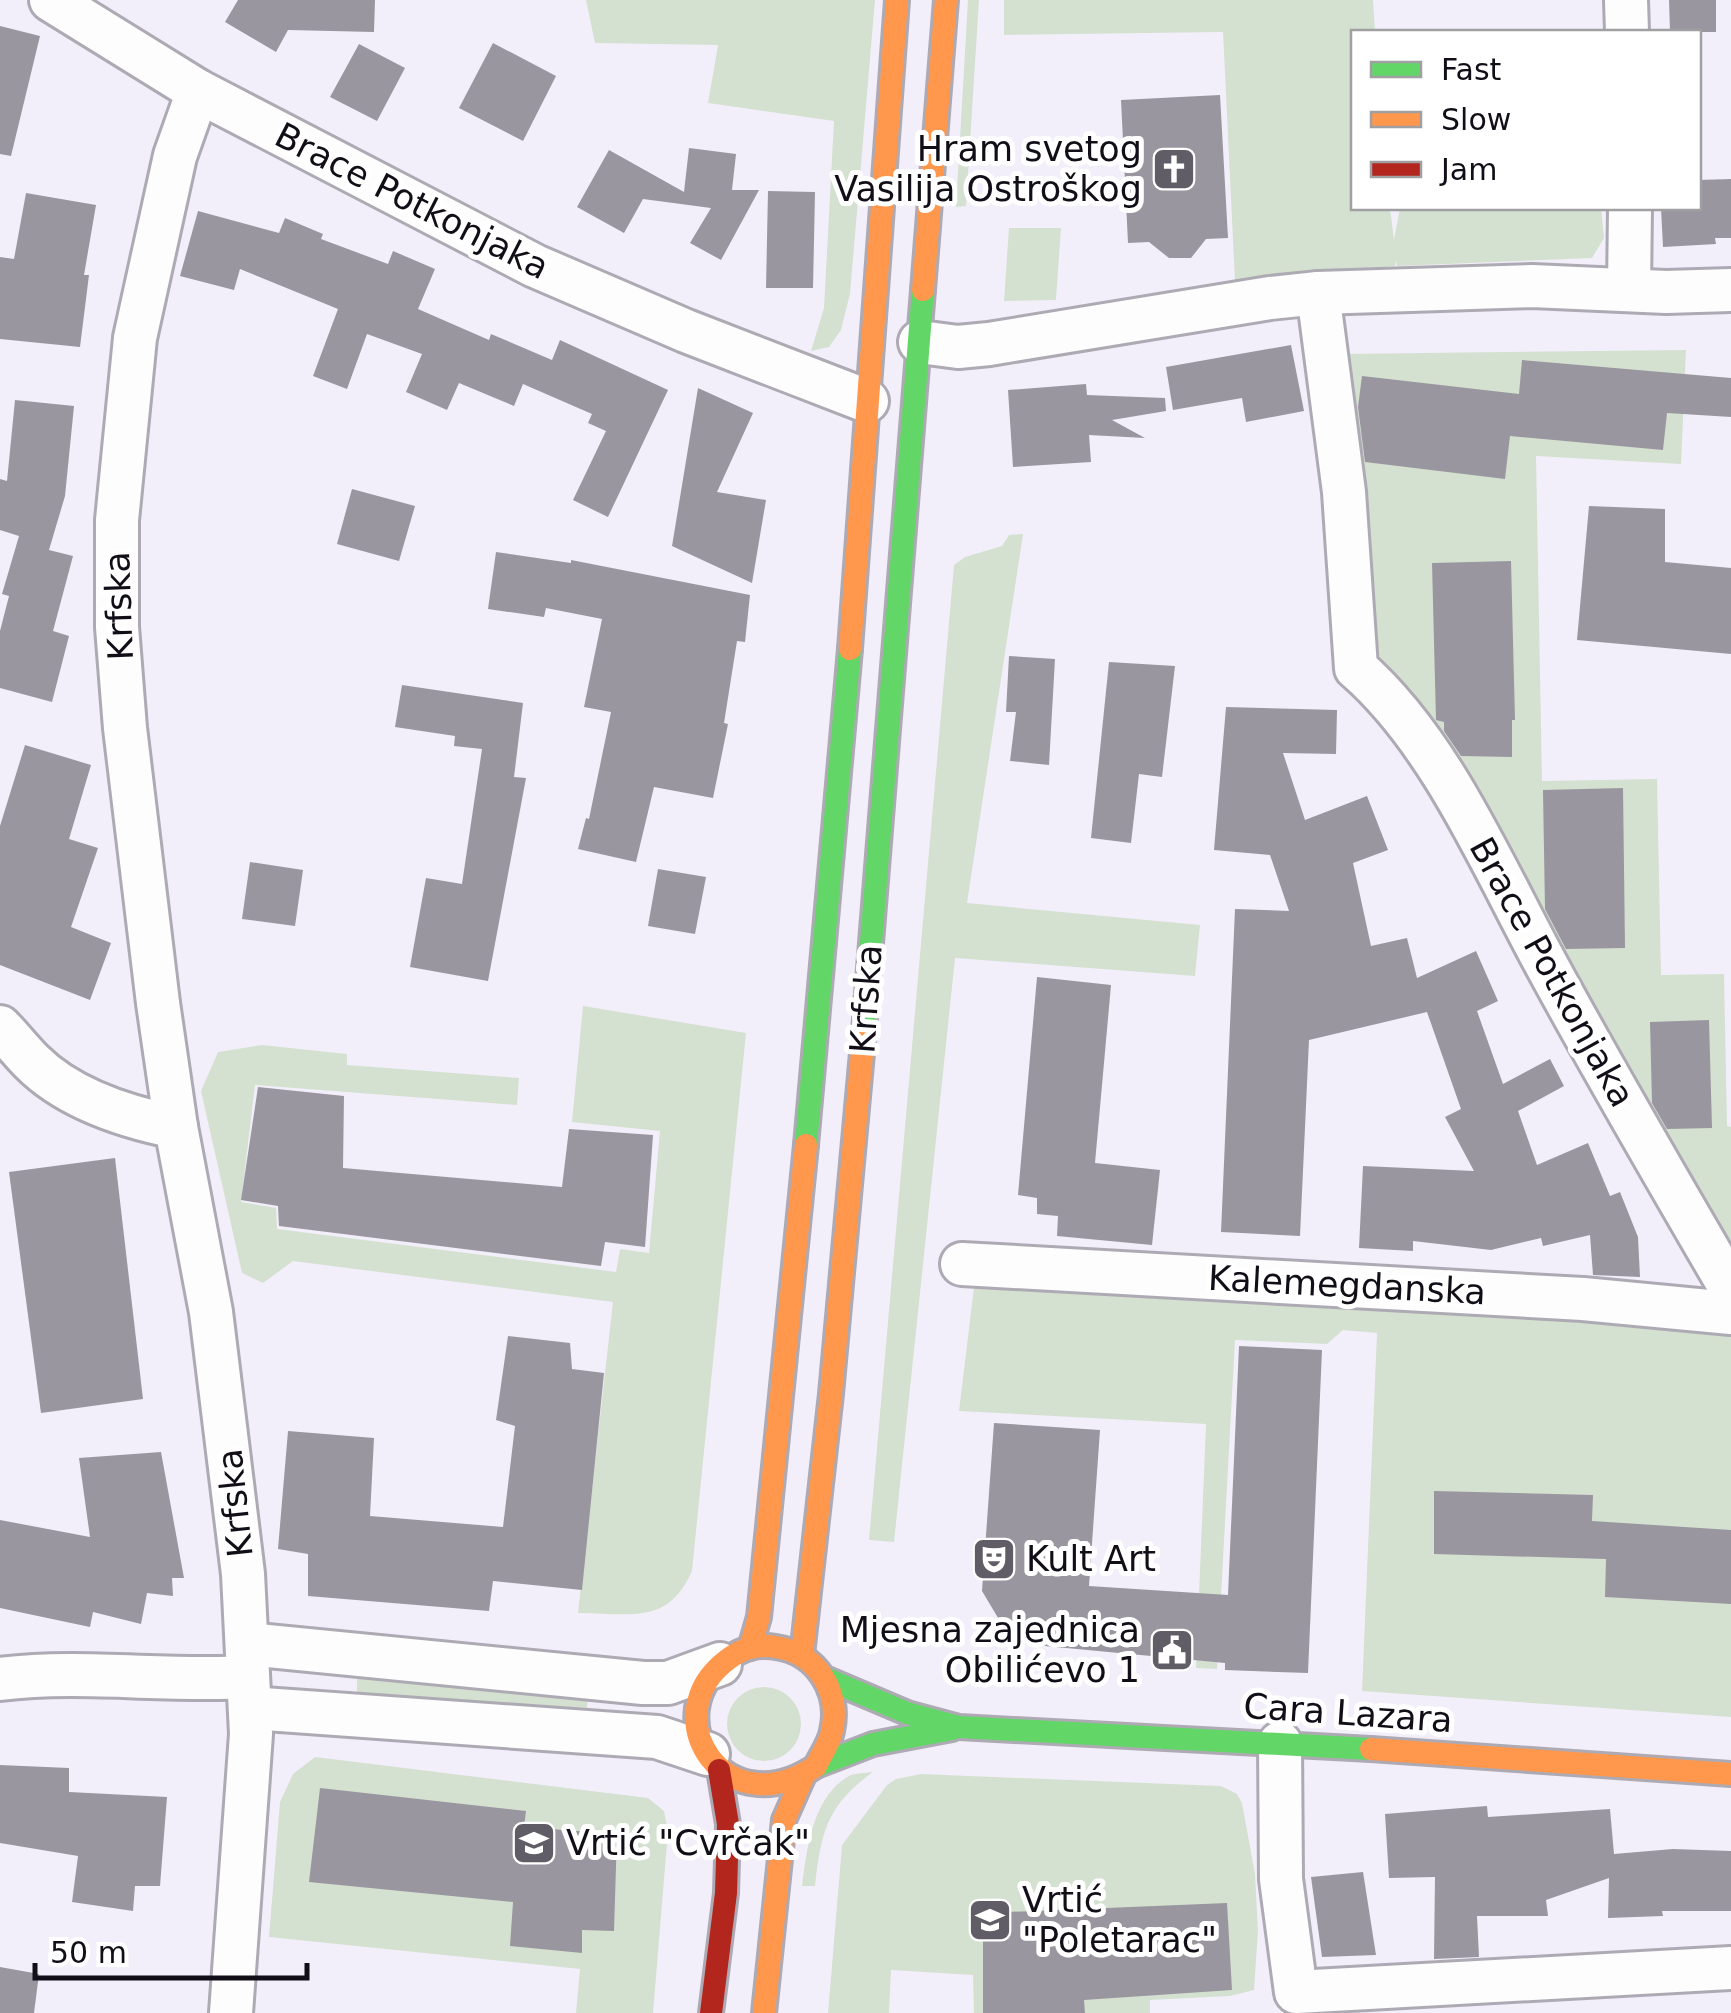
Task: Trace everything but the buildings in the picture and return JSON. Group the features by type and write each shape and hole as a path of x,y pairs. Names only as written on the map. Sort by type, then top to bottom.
{"main road":[{"name":"Krfska","path":"735,1656 759,1617 806,1156 878,288 897,0"},
{"name":"Krfska","path":"802,1655 859,1094 946,0"},
{"path":"711,2013 726,1893 728,1824 713,1762 697,1726 697,1709 700,1692 735,1656 768,1645 802,1655 826,1679 837,1715 834,1734 784,1820 764,2013"},
{"name":"Cara Lazara","path":"826,1679 907,1714 960,1727 1280,1743 1731,1774"},
{"name":"Cara Lazara","path":"810,1770 862,1747 960,1727"},
{"path":"713,1762 753,1785 787,1783 810,1770"}],"street":[{"name":"Brace Potkonjaka","path":"51,0 198,91 535,266 686,331 867,401"},
{"path":"1626,0 1627,30"},
{"name":"Krfska","path":"198,91 175,156 135,338 117,520 117,627 125,728 176,1127 211,1312 243,1574 250,1750 231,2013"},
{"path":"1629,290 1630,210"},
{"path":"920,342 958,347 990,344 1318,293 1532,286 1731,290"},
{"name":"Brace Potkonjaka","path":"789,370 811,373 839,367 868,324 878,288"},
{"name":"Brace Potkonjaka","path":"1318,293 1344,492 1356,668 1383,692 1434,759 1731,1289"},
{"path":"0,1026 34,1064 56,1080 98,1104 176,1127"},
{"name":"Kalemegdanska","path":"962,1264 1583,1299 1731,1313"},
{"path":"0,1679 40,1674 196,1680 249,1676 643,1683 668,1682 735,1656"},
{"path":"249,1676 657,1737 713,1762"},
{"path":"1280,1743 1281,1880 1296,1992 1731,1968"}],"green space":[{"path":"586,0 875,0 850,294 841,330 829,347 811,351 824,308 834,121 708,103 718,45 595,43"},
{"path":"968,0 979,0 966,206 956,207"},
{"path":"1004,0 1373,0 1375,30 1351,30 1351,210 1390,210 1394,240 1400,210 1601,210 1604,238 1592,258 1397,266 1396,261 1395,266 1235,282 1223,32 1004,35"},
{"path":"1009,228 1061,228 1056,300 1004,301"},
{"path":"1686,350 1681,464 1536,456 1542,781 1657,779 1661,975 1724,974 1727,1126 1731,1127 1731,1268 1363,658 1340,354"},
{"path":"1023,534 967,903 1200,925 1195,976 955,958 894,1542 869,1540 954,565 965,557 1002,546 1009,535"},
{"path":"583,1006 746,1033 692,1571 671,1601 646,1613 578,1613 613,1302 293,1261 263,1283 242,1273 201,1091 218,1052 262,1045 347,1054 347,1065 519,1078 517,1105 255,1085 241,1202 276,1208 277,1229 616,1272 620,1249 649,1253 660,1131 572,1122"},
{"path":"975,1279 1731,1321 1731,1717 1362,1691 1377,1333 1343,1330 1327,1344 1235,1340 1217,1669 1196,1668 1206,1424 959,1411"},
{"path":"357,1674 588,1694 587,1708 357,1694"},
{"path":"764,1687 790,1698 801,1724 790,1750 764,1761 738,1750 727,1724 738,1698"},
{"path":"315,1757 648,1798 664,1811 668,1831 653,2013 576,2013 580,1969 269,1937 280,1802 293,1774"},
{"path":"873,1772 836,1808 824,1835 815,1886 802,1886 814,1825 827,1797 849,1776"},
{"path":"921,1774 1221,1786 1237,1794 1255,1874 1258,1931 1254,1990 1230,1996 1150,2000 1150,2013 974,2013 973,1975 891,1970 889,2013 828,2013 842,1845 887,1785"}],"traffic: fast":[{"path":"864,1031 923,290"},
{"path":"806,1145 850,649"},
{"path":"827,1679 907,1713 959,1727 1371,1749"},
{"path":"816,1766 873,1744 952,1729"}],"traffic: slow":[{"path":"850,649 897,0"},
{"path":"923,290 946,0"},
{"path":"802,1655 831,1394 864,1031"},
{"path":"750,1648 759,1617 806,1145"},
{"path":"769,1646 791,1651 814,1666 829,1689 834,1716 829,1740 816,1766 783,1782 753,1783 728,1774 710,1757 699,1734 697,1709 706,1683 727,1660 738,1652 769,1646"},
{"path":"1371,1749 1731,1774"},
{"path":"764,2013 784,1820 804,1775"}],"traffic: jam":[{"path":"711,2013 726,1893 728,1824 719,1770"}],"place":[{"name":"Hram svetog Vasilija Ostroškog","path":"1174,169"},
{"name":"Kult Art","path":"994,1559"},
{"name":"Mjesna zajednica Obilićevo 1","path":"1172,1650"},
{"name":"Vrtić \"Cvrčak\"","path":"534,1843"},
{"name":"Vrtić \"Poletarac\"","path":"990,1920"}]}
